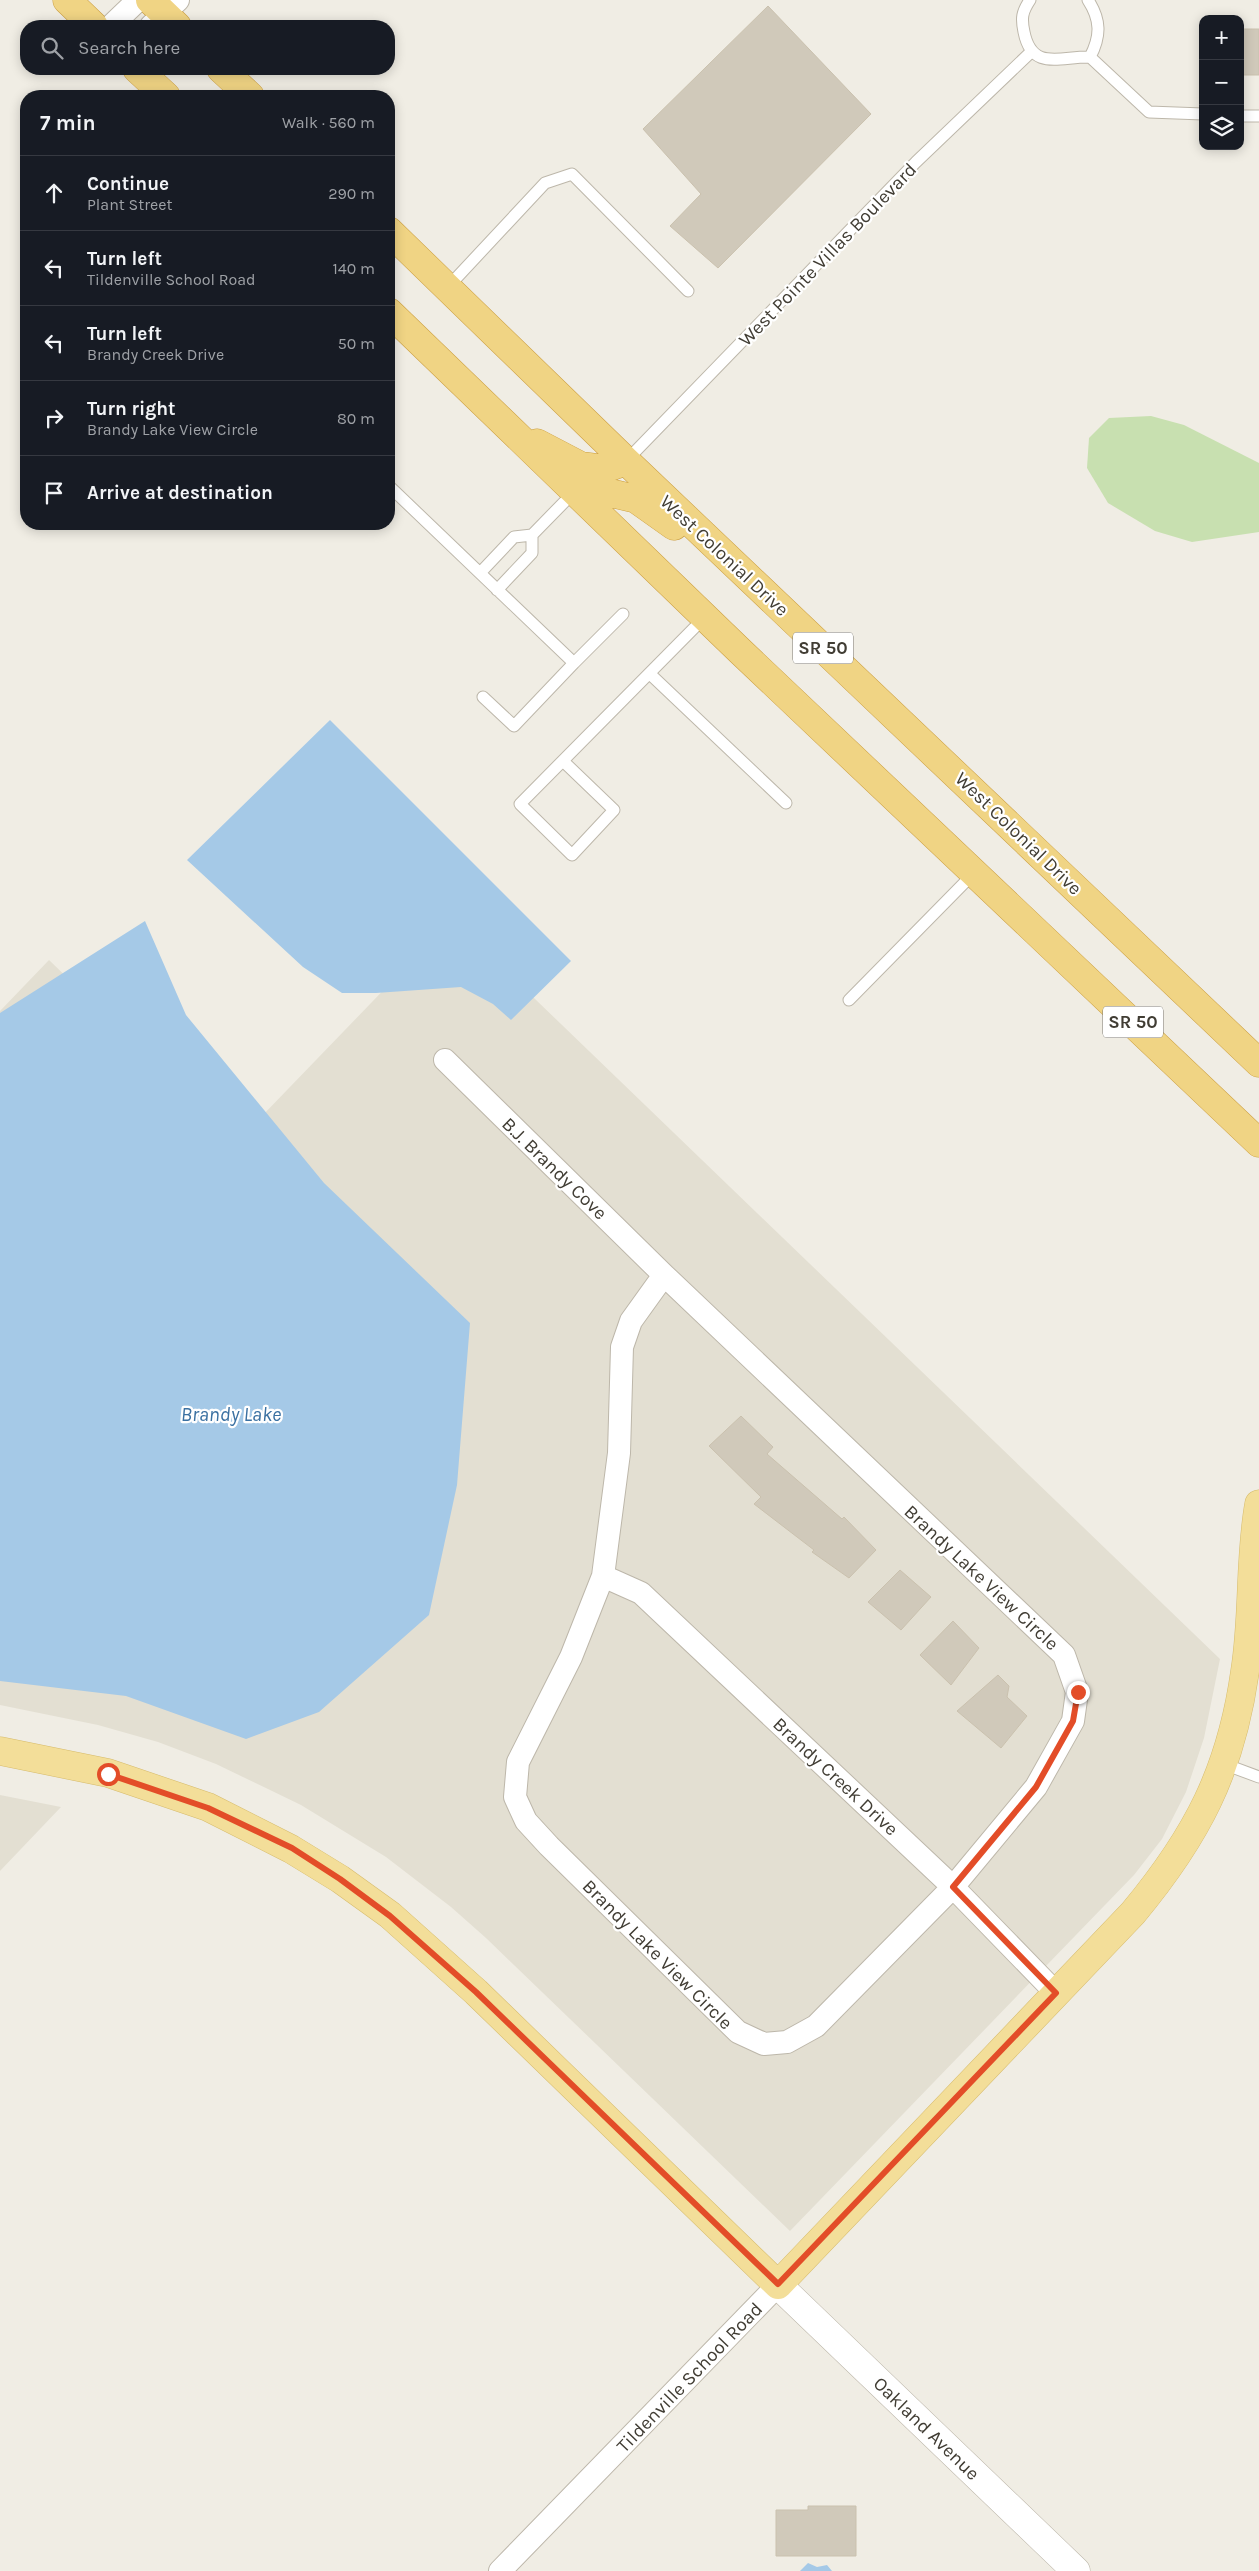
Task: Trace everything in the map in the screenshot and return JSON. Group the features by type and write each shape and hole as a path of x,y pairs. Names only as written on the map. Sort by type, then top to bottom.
{"highway":[{"path":"67,0 88,20"},
{"path":"143,75 160,90"},
{"path":"227,75 244,90"},
{"name":"West Colonial Drive","path":"395,237 626,461 1259,1063"},
{"name":"SR 50","path":"395,318 705,617 1259,1143"},
{"path":"510,428 581,466 604,469 626,461"},
{"path":"575,491 615,494 636,499 761,589"}],"main road":[{"name":"Tildenville School Road","path":"778,2284 1133,1912 1167,1872 1192,1835 1224,1764 1246,1671 1259,1504"},
{"path":"0,1751 108,1774 208,1808 292,1848 340,1879 390,1916 476,1992 778,2284"}],"street":[{"path":"118,20 138,0"},
{"name":"B.J. Brandy Cove","path":"445,1060 664,1275"},
{"name":"Brandy Lake View Circle","path":"664,1275 1064,1655 1078,1692 1073,1721 1036,1787 953,1887 816,2026 787,2042 764,2044 738,2032 549,1846 526,1821 515,1797 518,1762 571,1658 603,1576 619,1453 622,1347 630,1321 664,1275"},
{"name":"Brandy Creek Drive","path":"603,1576 641,1593 953,1887 1056,1993"},
{"name":"Tildenville School Road","path":"500,2571 778,2284"},
{"name":"Oakland Avenue","path":"778,2284 1076,2571"}],"lane":[{"path":"1030,0 1022,11 1021,21 1025,38 1032,52 1044,59 1059,60 1076,56 1090,57 1149,112 1199,114"},
{"path":"1088,0 1096,13 1099,28 1097,43 1090,57"},
{"name":"West Pointe Villas Boulevard","path":"626,461 916,162 1032,52"},
{"path":"1244,116 1259,116"},
{"path":"447,288 545,184 572,174 688,291"},
{"path":"480,573 514,537 532,535 575,491"},
{"path":"395,492 574,663"},
{"path":"497,590 532,552 532,535"},
{"path":"483,697 514,726 623,614"},
{"path":"563,761 614,810 572,855 520,804 705,617"},
{"path":"650,674 786,803"},
{"path":"849,1000 975,872"},
{"path":"1224,1764 1259,1778"}],"shaded area":[{"path":"452,919 1220,1659 1204,1738 1186,1792 1162,1839 1134,1875 790,2231 486,1938 451,1907 386,1857 301,1805 216,1764 158,1742 98,1725 0,1705 0,1011 49,960 237,1142"},
{"path":"0,1795 61,1807 0,1871"}],"green space":[{"path":"1151,416 1184,425 1259,463 1259,532 1192,542 1155,531 1108,503 1087,468 1089,438 1109,418"}],"water":[{"path":"330,720 571,961 511,1020 493,1004 461,987 376,993 342,993 303,967 187,860"},
{"name":"Brandy Lake","path":"145,921 186,1015 324,1183 470,1323 457,1485 429,1615 319,1712 246,1739 126,1696 0,1681 0,1013"},
{"path":"808,2563 817,2567 827,2565 832,2571 800,2571"}],"building":[{"path":"768,6 871,114 718,268 670,226 701,194 643,129"},
{"path":"1244,29 1259,29 1259,75 1244,75"},
{"path":"741,1416 773,1447 767,1454 842,1519 844,1517 876,1550 849,1578 812,1552 814,1550 754,1504 761,1497 709,1446"},
{"path":"900,1570 931,1597 901,1630 868,1602"},
{"path":"953,1621 979,1648 951,1685 920,1655"},
{"path":"998,1675 1009,1686 1007,1697 1027,1716 1001,1748 957,1711"},
{"path":"808,2506 856,2506 856,2556 776,2556 776,2510 808,2510"}],"route":[{"path":"108,1774 208,1808 292,1848 340,1879 390,1916 476,1992 778,2284 1056,1993 953,1887 1036,1787 1073,1721 1078,1692"}]}
